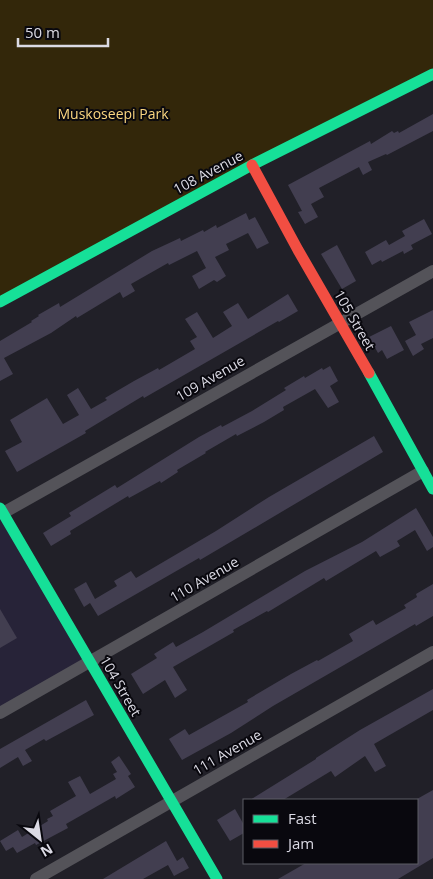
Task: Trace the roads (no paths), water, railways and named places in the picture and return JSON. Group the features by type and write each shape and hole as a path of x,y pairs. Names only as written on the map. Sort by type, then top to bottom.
{"street":[{"name":"108 Avenue","path":"0,302 252,166 433,74"},
{"name":"105 Street","path":"252,166 433,489"},
{"name":"109 Avenue","path":"2,511 433,271"},
{"name":"110 Avenue","path":"0,714 422,471"},
{"name":"104 Street","path":"2,511 217,879"},
{"name":"111 Avenue","path":"36,879 433,652"}],"park label":[{"name":"Muskoseepi Park","path":"113,113"}]}
